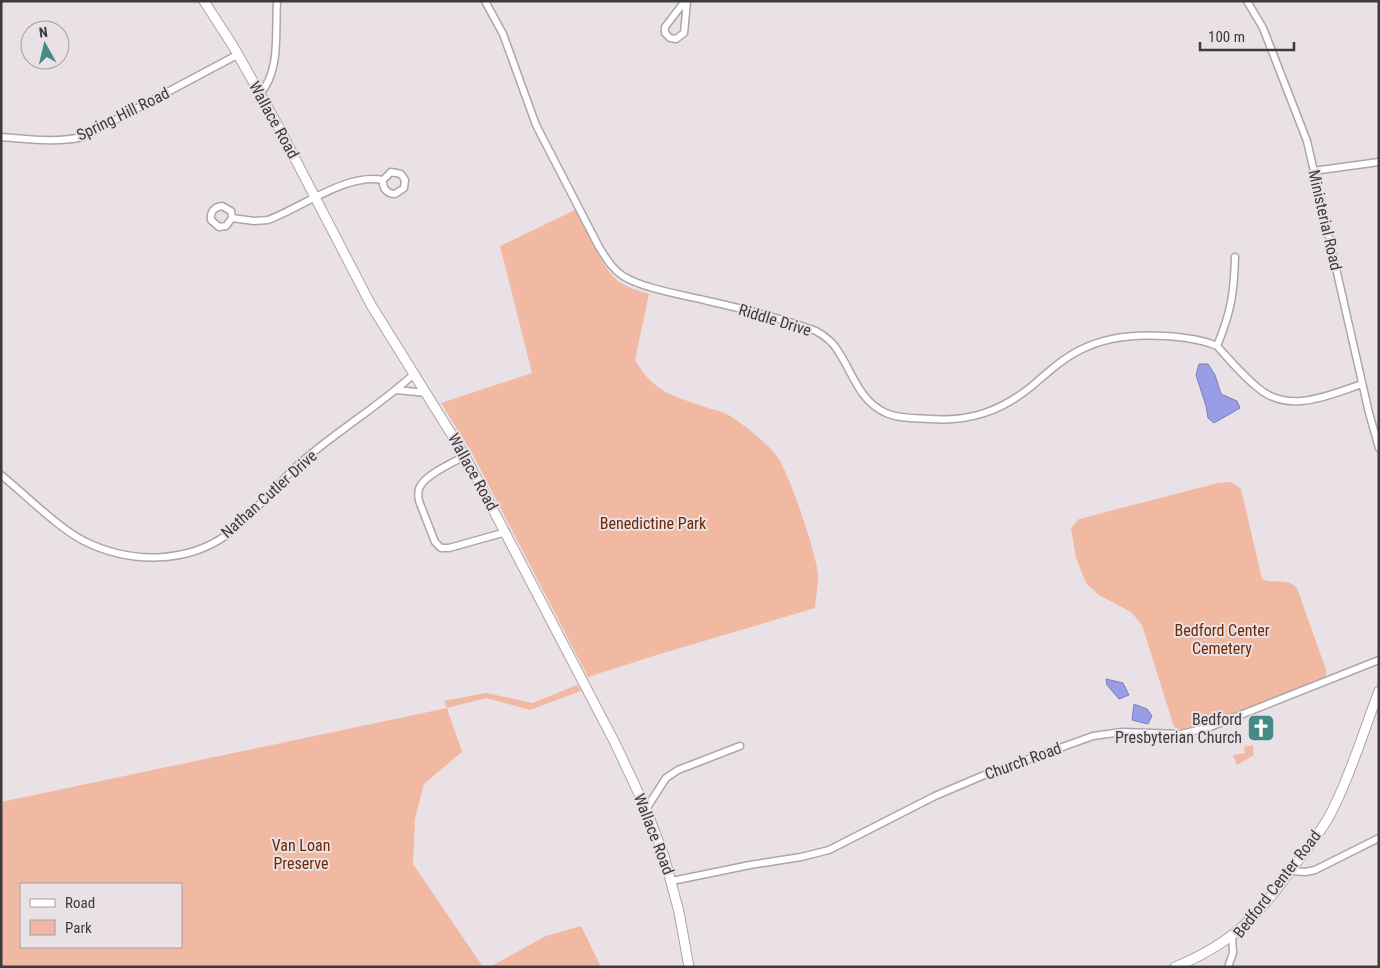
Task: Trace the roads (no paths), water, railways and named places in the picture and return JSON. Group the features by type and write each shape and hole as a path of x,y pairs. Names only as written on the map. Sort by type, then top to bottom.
{"street":[{"name":"Wallace Road","path":"204,1 277,124 371,305 465,456 615,743 646,809 664,856 672,881 690,967"},
{"path":"260,94 268,84 274,65 277,1"},
{"name":"Riddle Drive","path":"485,1 503,34 536,125 599,247 617,272 630,280 644,285 714,302 816,331 839,351 864,396 874,406 887,413 908,418 945,420 975,417 1015,398 1055,366 1079,350 1106,340 1128,336 1158,336 1201,341 1217,346"},
{"path":"686,1 684,33 679,38 670,38 665,33 665,27 686,1"},
{"name":"Ministerial Road","path":"1247,1 1263,28 1294,111 1302,127 1362,384 1379,448"},
{"name":"Spring Hill Road","path":"1,137 54,141 83,137 237,54"},
{"path":"1313,171 1379,162"},
{"path":"232,218 254,221 268,220 355,180 370,178 383,180"},
{"path":"1235,257 1234,292 1217,346 1257,388 1270,396 1294,402 1311,400 1362,384"},
{"name":"Nathan Cutler Drive","path":"1,475 54,520 84,541 112,551 140,556 162,558 184,555 211,545 230,532 308,456 396,390 414,374"},
{"path":"396,390 427,393"},
{"path":"465,456 430,477 419,487 419,501 436,542 441,548 449,548 506,532"},
{"name":"Church Road","path":"672,881 815,854 843,844 888,819 964,784 1093,736 1122,732 1181,734 1210,728 1379,660"},
{"name":"Bedford Center Road","path":"1228,967 1233,953 1232,936 1263,908 1291,871 1333,809 1348,775 1379,691"},
{"path":"646,809 666,778 678,770 740,746"},
{"path":"1291,871 1305,872 1315,870 1379,838"},
{"path":"1175,967 1206,952 1232,936"}],"water":[{"path":"1199,364 1208,364 1215,375 1221,394 1237,401 1240,408 1214,423 1208,418 1196,375"},
{"path":"1106,679 1123,683 1129,695 1119,699 1107,685"},
{"path":"1134,704 1147,709 1152,716 1148,724 1132,720"}],"place":[{"name":"Bedford Presbyterian Church","path":"1261,728"}],"park label":[{"name":"Benedictine Park","path":"653,523"},
{"name":"Bedford Center Cemetery","path":"1222,639"},
{"name":"Van Loan Preserve","path":"301,854"}]}
